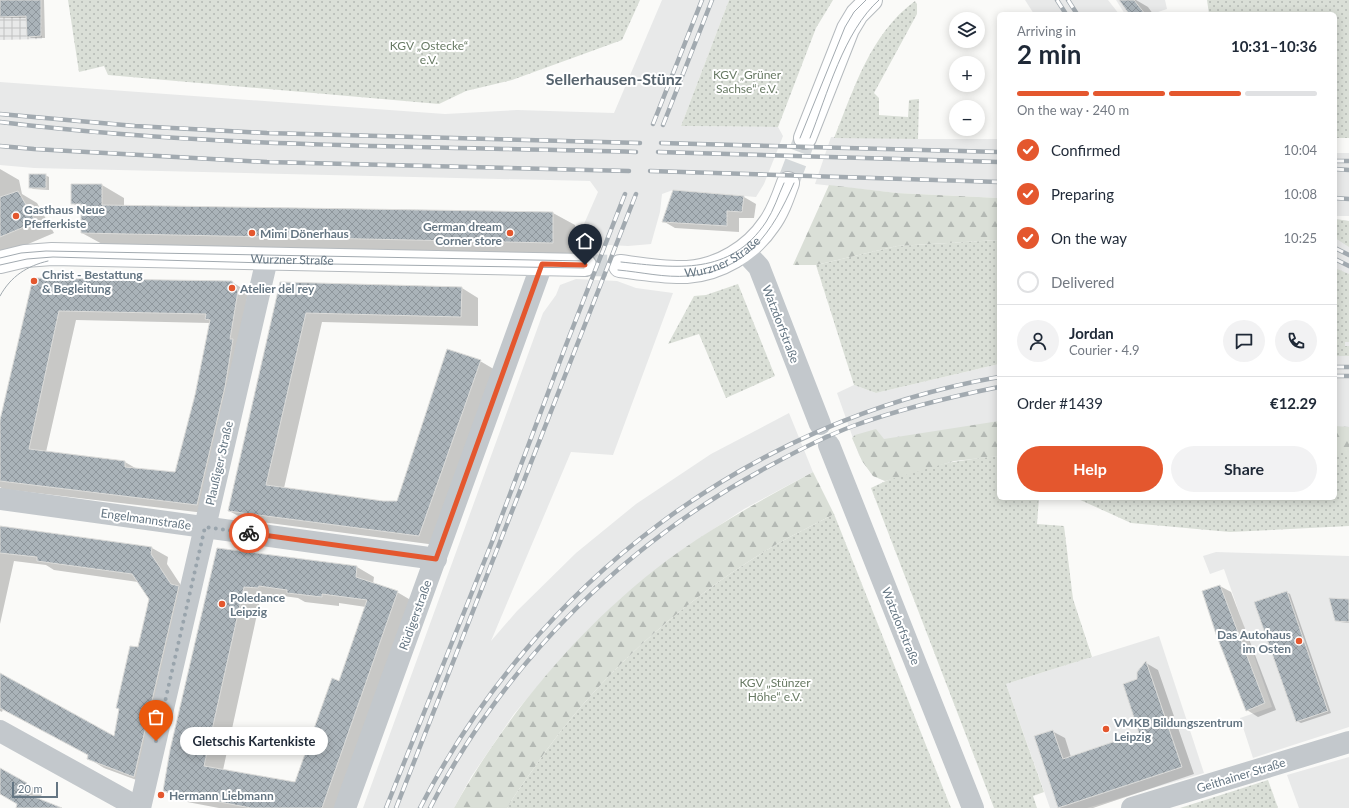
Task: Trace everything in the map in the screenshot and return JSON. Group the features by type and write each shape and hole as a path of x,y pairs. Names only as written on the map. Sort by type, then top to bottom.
{"main road":[{"path":"805,138 848,29 857,14 871,0"},
{"name":"Wurzner Straße","path":"620,266 688,272 715,266 732,258 744,251 769,225 788,183"},
{"name":"Wurzner Straße","path":"0,262 21,256 43,254 585,265"}],"street":[{"name":"Watzdorfstraße","path":"744,251 759,267 820,424"},
{"name":"Plaußiger Straße","path":"140,808 267,259"},
{"name":"Rüdigerstraße","path":"345,808 542,264"},
{"name":"Watzdorfstraße","path":"829,445 973,808"},
{"name":"Engelmannstraße","path":"0,500 436,559"},
{"path":"0,732 140,808"},
{"name":"Geithainer Straße","path":"1132,808 1349,742"}],"shaded area":[{"path":"0,0 41,0 42,39 0,40"},
{"path":"662,0 729,0 681,126 778,127 783,136 764,184 756,197 673,190 662,194 660,212 651,244 628,246 591,244 577,240 598,192 590,181 34,168 0,165 0,82 445,114 517,110 614,113"},
{"path":"1025,0 1108,0 1117,12 1033,12"},
{"path":"1116,0 1165,0 1167,9 1158,12 1124,12"},
{"path":"831,137 997,139 997,198 897,193 815,184"},
{"path":"1337,153 1349,153 1349,216 1337,216"},
{"path":"1337,219 1349,221 1349,452 1337,452"},
{"path":"576,279 617,281 636,288 673,293 613,455 571,452 491,641 517,611 576,553 636,504 711,454 789,413 813,472 744,509 679,552 619,600 564,655 514,714 471,777 454,808 363,808 543,313 556,295 560,285"},
{"path":"997,364 997,456 954,461 885,481 873,476 859,455 837,393 854,385 876,393"},
{"name":"Das Autohaus im Osten","path":"1216,552 1349,556 1349,727 1253,758 1240,718 1272,707 1224,569 1210,574 1203,556"},
{"name":"VMKB Bildungszentrum Leipzig","path":"1159,636 1204,773 1087,808 1050,808 1006,684"},
{"path":"1349,757 1349,808 1299,808 1287,775"}],"green space":[{"name":"KGV „Ostecke“ e.V.","path":"68,0 640,0 622,40 512,80 466,91 439,104 108,75 104,66 79,72"},
{"name":"KGV „Grüner Sachse“ e.V.","path":"729,0 833,0 816,28 778,127 681,126"},
{"path":"1207,0 1349,0 1349,138 1337,138 1337,12 1209,12"},
{"path":"915,1 917,4 917,14 874,93 879,98 879,115 908,117 909,100 919,99 918,139 834,138 865,64 875,46 886,29 899,14"},
{"path":"829,185 897,193 997,198 997,240 897,246 816,265 793,265"},
{"path":"1337,219 1349,221 1349,247 1337,239"},
{"path":"997,240 997,364 876,393 854,385 816,265 897,246"},
{"path":"1337,269 1349,274 1349,342 1345,342 1345,346 1349,346 1349,356 1337,356"},
{"path":"738,284 775,376 726,398 699,334 668,344 694,296 706,295"},
{"path":"997,421 997,456 954,461 885,481 873,476 862,461 852,438 855,435 876,429 884,439"},
{"path":"1337,426 1349,427 1349,452 1337,452"},
{"path":"1337,452 1349,452 1349,526 1230,532 1131,523 1080,500 1337,500"},
{"path":"997,456 997,500 1039,500 1037,524 1064,526 1073,599 1092,657 1006,684 1044,792 1033,796 1037,808 994,808 871,488 917,470 966,460"},
{"path":"813,472 834,514 775,545 733,572 669,620 639,647 583,704 558,735 507,808 454,808 475,772 525,701 553,667 614,604 647,576 696,540 745,510"},
{"name":"KGV „Stünzer Höhe“ e.V.","path":"834,514 951,808 507,808 558,735 583,704 639,647 669,620 733,572 775,545"},
{"path":"1268,780 1278,808 1180,808"}],"building":[{"path":"0,0 41,0 41,36 27,37 26,16 0,17"},
{"path":"1119,0 1134,0 1143,12 1128,12"},
{"path":"29,174 46,174 46,188 29,188"},
{"path":"71,184 102,184 102,205 553,212 553,243 81,233 81,204 71,204"},
{"path":"673,190 744,196 742,212 727,211 727,226 662,222"},
{"name":"Gasthaus Neue Pfefferkiste","path":"18,191 36,222 0,237 0,197"},
{"path":"33,278 232,281 238,291 230,339 233,339 225,387 197,505 0,481 0,420","holes":["59,311 206,314 205,319 210,320 195,395 175,472 125,467 125,461 29,449"]},
{"path":"280,282 462,287 461,317 306,313 266,485 383,501 397,501 447,349 481,360 419,536 228,511"},
{"path":"0,526 152,547 151,554 171,584 179,586 134,777 87,759 88,755 0,708 0,673 114,736 119,709 116,708 130,646 138,647 149,599 132,574 37,561 37,557 0,553"},
{"path":"217,548 357,566 356,577 398,591 322,808 251,808 163,791 170,750","holes":["259,586 287,590 287,593 322,597 322,594 367,600 339,681 332,678 295,782 204,766 244,587 258,588"]},
{"path":"1220,585 1265,703 1246,711 1216,634 1202,591"},
{"path":"1287,591 1328,711 1296,722 1254,602"},
{"path":"1329,598 1349,599 1349,622 1335,621"},
{"path":"1146,661 1182,767 1058,808 1034,736 1053,730 1063,759 1139,733 1123,684 1137,679 1137,672"},
{"path":"0,768 27,783 22,792 62,808 16,808 17,804 0,794"}],"tunnel":[{"path":"788,183 805,138"},
{"path":"585,265 620,266"}],"tram line":[{"path":"800,138 845,27 854,12 866,0"},
{"path":"810,138 846,46 867,13 879,0"},
{"path":"621,262 662,266 682,266 719,260 736,252 752,239 766,222 774,208 784,183"},
{"path":"618,270 662,276 688,276 709,273 726,266 742,258 766,233 786,201 794,183"},
{"path":"0,258 21,253 46,251 587,261"},
{"path":"0,265 27,259 53,257 266,263 584,268"},
{"path":"0,296 14,277 26,269 48,261"}],"railway":[{"path":"653,124 702,0"},
{"path":"663,125 712,0"},
{"path":"1057,0 1065,12"},
{"path":"1068,0 1076,12"},
{"path":"0,114 135,126 267,133 640,143"},
{"path":"0,122 79,131 238,141 397,147 636,152"},
{"path":"661,143 997,152"},
{"path":"0,146 267,162 629,171"},
{"path":"658,152 997,162"},
{"path":"1337,161 1349,161"},
{"path":"1337,169 1349,170"},
{"path":"650,171 997,182"},
{"path":"386,808 492,542 566,345 625,194"},
{"path":"396,808 636,194"},
{"path":"1337,198 1349,199"},
{"path":"1337,249 1349,255"},
{"path":"1337,260 1349,266"},
{"path":"1337,367 1349,367"},
{"path":"1337,376 1349,376"},
{"path":"420,808 468,726 524,652 588,584 659,524 736,473 819,431 907,399 997,377"},
{"path":"430,808 460,754 495,703 533,655 575,610 620,568 668,530 719,495 773,464 833,434 907,409 997,387"}],"way so far":[{"path":"156,741 205,527 249,533"}],"place":[{"name":"Gasthaus Neue Pfefferkiste","path":"16,216"},
{"name":"Mimi Dönerhaus","path":"252,233"},
{"name":"German dream Corner store","path":"510,233"},
{"name":"Christ - Bestattung & Begleitung","path":"34,281"},
{"name":"Atelier del rey","path":"232,288"},
{"name":"Poledance Leipzig","path":"222,604"},
{"name":"Das Autohaus im Osten","path":"1299,641"},
{"name":"VMKB Bildungszentrum Leipzig","path":"1106,729"},
{"name":"Gletschis Kartenkiste","path":"156,741"},
{"name":"Hermann Liebmann","path":"161,795"}],"district":[{"name":"Sellerhausen-Stünz","path":"614,78"}],"route":[{"path":"249,533 436,559 542,264 585,265"}]}
